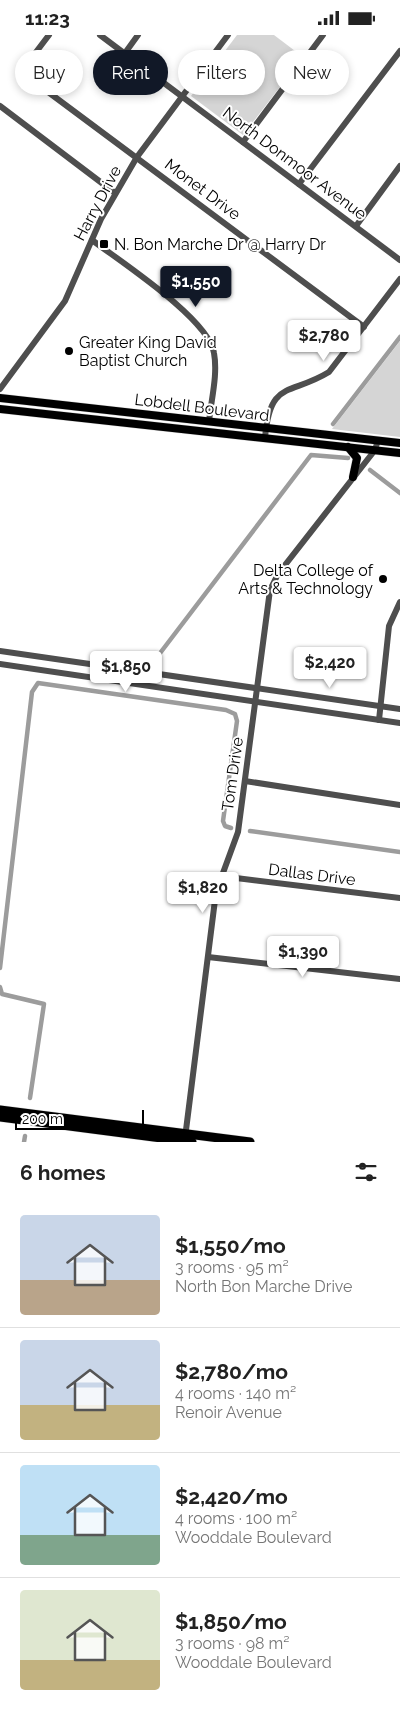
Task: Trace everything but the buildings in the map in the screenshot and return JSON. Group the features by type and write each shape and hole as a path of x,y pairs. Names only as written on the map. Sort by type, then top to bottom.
{"highway":[{"path":"0,1110 187,1140"},
{"path":"0,1117 187,1140 250,1142"},
{"path":"15,1119 23,1117 42,1119 50,1117 56,1121 85,1128"}],"main road":[{"name":"Lobdell Boulevard","path":"0,398 400,443"},
{"name":"Lobdell Boulevard","path":"0,409 400,453"},
{"path":"90,419 91,409"},
{"path":"348,447 357,458 353,477"}],"street":[{"name":"Monet Drive","path":"49,35 27,64 26,71 32,80 364,327"},
{"name":"North Donmoor Avenue","path":"100,35 121,50"},
{"path":"127,50 138,35"},
{"name":"Harry Drive","path":"0,389 65,301 115,193 137,157 228,35"},
{"path":"243,142 323,35"},
{"path":"299,184 400,51"},
{"name":"North Donmoor Avenue","path":"168,86 400,260"},
{"path":"0,105 115,193"},
{"path":"356,226 400,166"},
{"path":"92,241 194,320 209,339 214,361 209,422"},
{"path":"265,438 266,418 272,404 290,387 318,379 329,372 400,279"},
{"path":"231,434 232,424"},
{"name":"Tom Drive","path":"187,1140 208,957 220,876 238,832 268,606 278,574 375,449 378,440"},
{"path":"379,720 389,626 400,602"},
{"path":"0,652 400,709"},
{"path":"0,665 400,723"},
{"path":"121,682 123,669"},
{"path":"245,781 400,805"},
{"name":"Dallas Drive","path":"220,876 400,898"},
{"path":"208,957 400,979"}],"shaded area":[{"path":"237,35 274,35 294,50 275,50 275,93 243,135 191,96 265,95 265,50 226,50"},
{"path":"400,341 400,437 332,429"}],"waterway":[{"path":"333,424 400,337"},
{"path":"151,665 311,455 348,458"},
{"path":"370,470 400,493"},
{"path":"0,968 32,692 38,683 226,710 235,714 237,721 223,821 225,826 231,828"},
{"path":"250,831 400,852"},
{"path":"0,987 2,994 44,1004 30,1098"},
{"path":"24,1142 25,1136"}],"place":[{"name":"N. Bon Marche Dr @ Harry Dr","path":"104,244"},
{"name":"Greater King David Baptist Church","path":"69,351"},
{"name":"Delta College of Arts & Technology","path":"383,579"}]}
